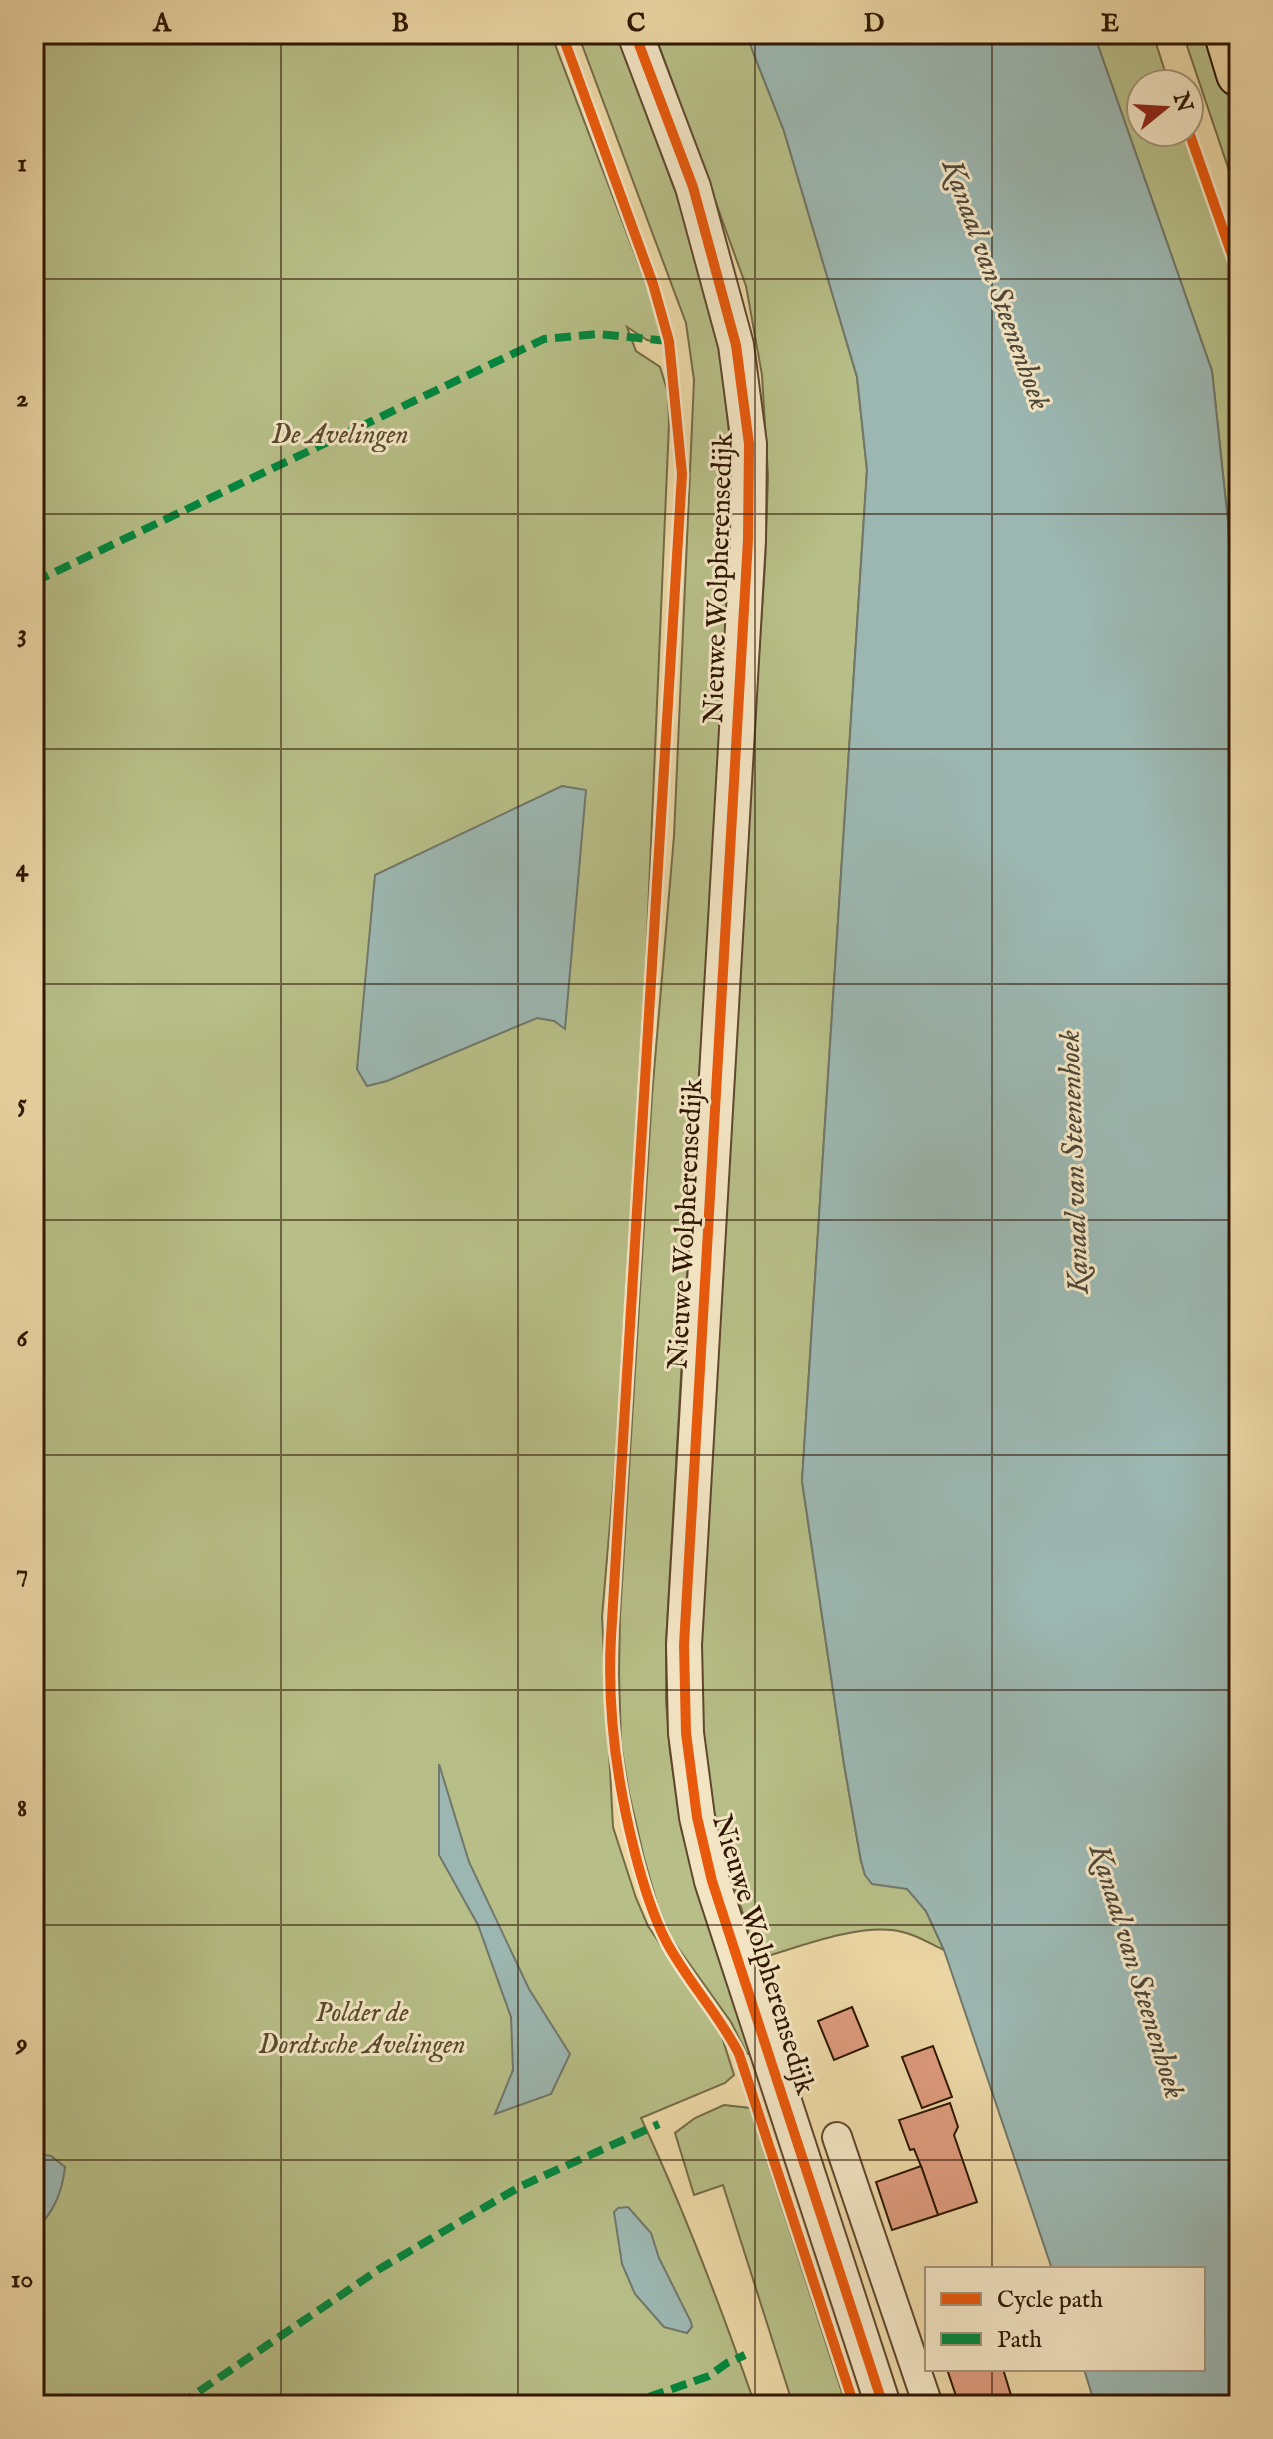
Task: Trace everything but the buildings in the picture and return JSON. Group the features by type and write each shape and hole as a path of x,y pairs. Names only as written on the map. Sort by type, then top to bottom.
{"highway":[{"path":"1227,34 1239,74"}],"street":[{"name":"Nieuwe Wolpherensedijk","path":"635,34 697,201 736,345 749,444 748,540 684,1645 686,1733 697,1817 712,1881 883,2405"},
{"path":"837,2137 928,2405"}],"green space":[{"name":"De Avelingen","path":"34,34 551,34 653,302 662,338 660,343 647,340 627,327 636,351 660,367 668,393 669,424 646,960 616,1453 602,1617 613,1827 648,1926 721,2034 734,2075 725,2083 641,2118 702,2260 755,2405 34,2405"},
{"path":"578,34 617,34 695,245 717,325 731,450 734,554 685,1305 666,1643 666,1701 681,1828 706,1916 752,2053 747,2054 731,2022 671,1938 658,1907 629,1793 621,1744 620,1616 652,1095 674,836 694,380 686,323"},
{"path":"655,34 746,34 784,131 857,377 867,470 802,1481 844,1764 865,1875 908,1889 926,1911 944,1950 906,1933 876,1930 841,1935 757,1959 714,1820 705,1774 696,1653 765,565 768,476 762,375 746,286"},
{"path":"1094,34 1153,34 1164,68 1125,68 1125,123"},
{"path":"1183,34 1213,34 1239,136 1239,200 1205,99 1205,68 1194,68"},
{"path":"1134,148 1190,148 1239,296 1239,754 1228,522 1212,371"},
{"path":"724,2105 750,2108 846,2405 793,2405 723,2185 694,2195 675,2133 695,2118"}],"water":[{"name":"Kanaal van Steenenhoek","path":"746,34 1094,34 1125,123 1125,148 1134,148 1212,371 1228,522 1239,754 1239,2405 1095,2405 1085,2371 1205,2371 1205,2267 1051,2267 944,1950 926,1911 907,1889 872,1884 865,1875 861,1861 802,1481 867,470 857,377 784,131"},
{"path":"562,786 586,790 565,1029 554,1021 537,1018 387,1081 367,1086 357,1069 375,875"},
{"path":"439,1764 469,1862 529,1989 570,2054 551,2094 495,2114 513,2070 511,2017 478,1925 439,1855"},
{"path":"34,2153 51,2156 65,2167 56,2202 34,2232"},
{"path":"628,2207 651,2233 659,2258 691,2322 692,2327 687,2333 664,2327 635,2294 622,2264 614,2212 618,2208"}],"marked path":[{"path":"34,582 544,339 598,334 669,341"},
{"path":"179,2405 381,2268 521,2186 659,2124"},
{"path":"626,2405 709,2376 745,2355"}],"cycle path":[{"path":"562,34 653,284 669,341 682,474 611,1637 610,1691 614,1744 628,1822 651,1908 674,1956 739,2054 854,2405"},
{"path":"635,34 693,187 736,345 749,444 748,540 684,1645 686,1733 697,1817 712,1881 883,2405"},
{"path":"1195,148 1239,275"}],"park label":[{"name":"Polder de Dordtsche Avelingen","path":"362,2027"}]}
